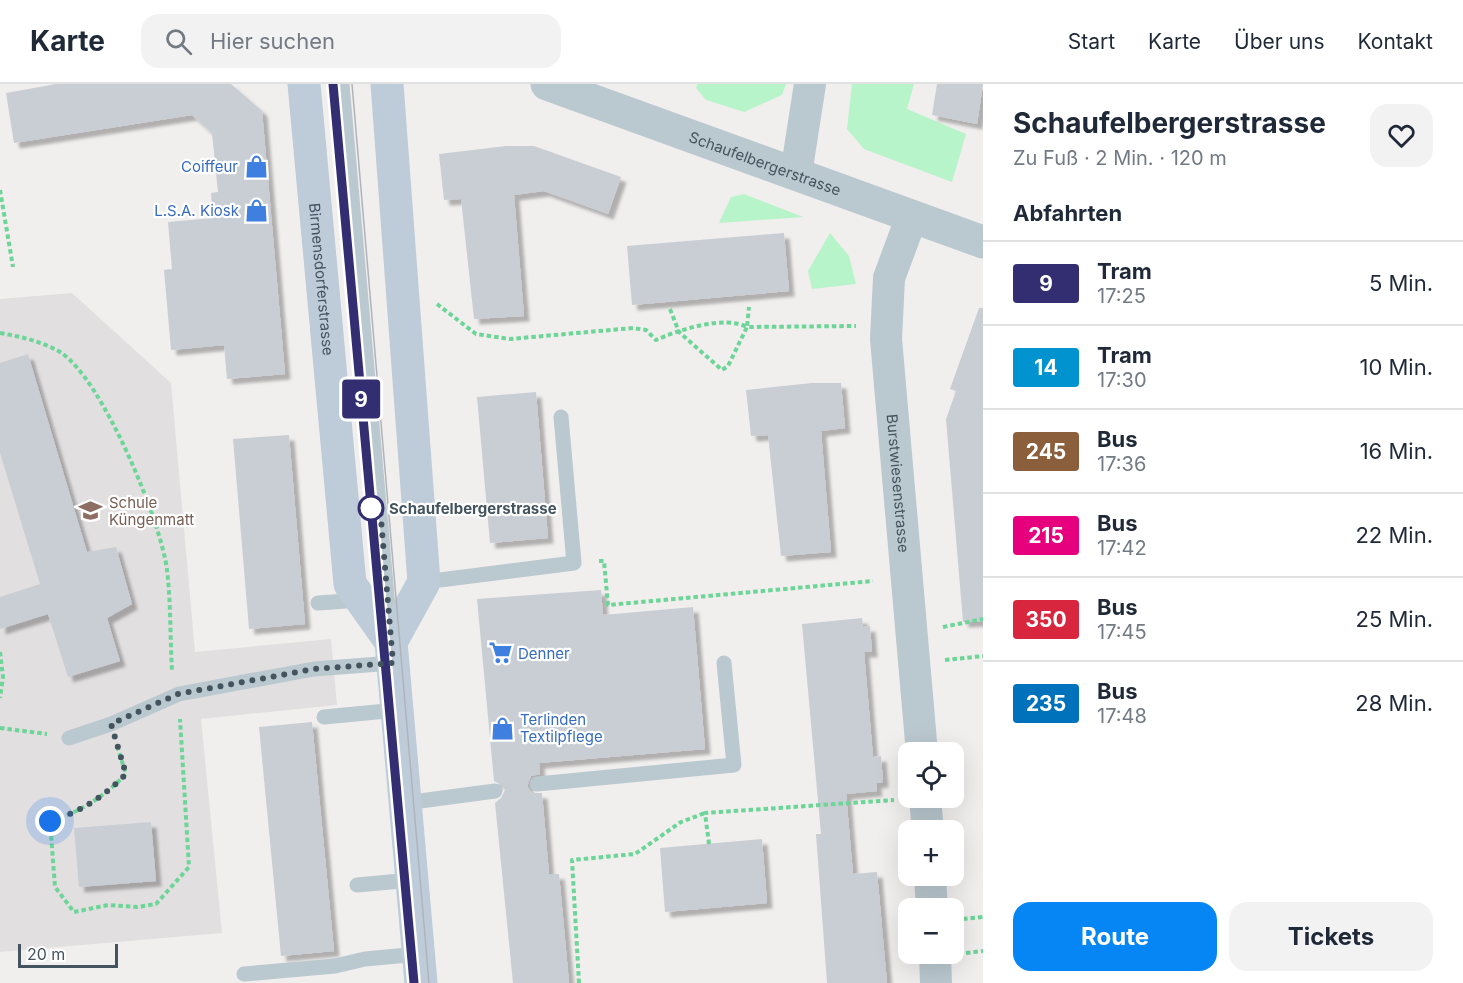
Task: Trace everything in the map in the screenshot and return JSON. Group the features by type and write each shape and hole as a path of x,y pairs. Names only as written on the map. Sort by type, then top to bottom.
{"main road":[{"name":"Birmensdorferstrasse","path":"304,84 350,584 392,653"},
{"path":"387,84 424,582 392,653 420,969"}],"street":[{"name":"Schaufelbergerstrasse","path":"547,84 983,242"},
{"path":"796,174 810,84"},
{"name":"Burstwiesenstrasse","path":"912,216 889,278 886,297 886,339 921,742"},
{"path":"935,964 936,983"}],"lane":[{"path":"69,738 111,724 178,694 392,653 342,84"},
{"path":"424,582 574,563 561,417"},
{"path":"318,603 361,600"},
{"path":"537,784 734,765 724,663"},
{"path":"324,717 397,710"},
{"path":"405,803 495,791"},
{"path":"357,885 412,880"},
{"path":"244,974 335,966 365,959 420,969"}],"path":[{"path":"0,190 13,267"},
{"path":"434,302 476,334 510,339 633,328 646,330 656,340 692,326 739,323 747,327 865,326"},
{"path":"670,309 679,332 722,370 728,366 747,327 748,307"},
{"path":"0,333 32,338 62,353 84,374 141,481 167,568 172,672 178,694 189,867 156,904 137,907 108,905 74,912 55,887 50,821 69,816 110,790 126,774 111,724"},
{"path":"604,564 608,605 907,579"},
{"path":"940,628 983,619"},
{"path":"0,652 3,677 0,698"},
{"path":"942,660 983,656"},
{"path":"0,728 69,738"},
{"path":"579,983 572,860 635,854 681,822 705,813 898,800"},
{"path":"705,813 710,844"},
{"path":"964,919 983,917"}],"shaded area":[{"name":"Schule Küngenmatt","path":"72,293 171,383 195,652 331,639 337,705 201,719 222,933 0,952 0,299"}],"green space":[{"path":"697,84 786,84 782,95 744,112 706,100 696,88"},
{"path":"852,84 914,84 907,109 966,134 952,182 864,149 847,129"},
{"path":"744,194 803,217 719,223 731,197"},
{"path":"830,233 849,256 856,284 812,289 808,271"}],"building":[{"path":"56,84 231,84 262,111 285,374 227,379 224,345 171,350 164,270 172,269 168,222 213,218 211,193 218,192 212,133 192,115 14,143 6,93"},
{"path":"937,84 983,84 977,124 932,115"},
{"path":"506,146 534,146 621,177 608,214 544,191 514,195 524,316 474,319 461,199 444,200 439,154"},
{"path":"784,233 789,291 632,305 627,246"},
{"path":"979,308 983,308 983,621 963,622 946,419 956,391 950,389"},
{"path":"28,354 87,552 116,547 132,604 107,618 120,661 68,677 48,614 0,629 0,597 40,584 0,453 0,363"},
{"path":"812,383 841,383 845,428 821,431 831,552 781,556 768,435 751,436 746,390"},
{"path":"536,392 548,538 490,543 477,397"},
{"path":"289,435 305,624 249,629 233,439"},
{"path":"601,590 603,615 693,607 705,749 539,763 540,774 531,776 527,786 532,793 542,793 549,874 559,874 569,983 513,983 495,803 505,790 502,785 494,781 477,599"},
{"path":"862,618 863,627 870,626 872,652 864,652 873,757 881,756 883,782 876,783 877,791 846,794 853,874 877,872 887,983 827,983 816,834 821,834 802,624"},
{"path":"312,722 334,951 281,956 259,727"},
{"path":"151,822 156,881 79,887 74,828"},
{"path":"762,839 767,903 665,912 660,848"}],"tram line":[{"path":"333,84 414,983"},
{"name":"9","path":"333,84 414,983"},
{"path":"352,84 429,983"}],"place":[{"name":"Coiffeur","path":"256,166"},
{"name":"L.S.A. Kiosk","path":"257,210"},
{"name":"Schaufelbergerstrasse","path":"371,508"},
{"name":"Schule Küngenmatt","path":"91,511"},
{"name":"Denner","path":"500,653"},
{"name":"Terlinden Textilpflege","path":"502,728"}],"route":[{"path":"50,821 69,816 110,790 126,774 111,724 178,694 314,669 393,663 380,507 371,508"}]}
